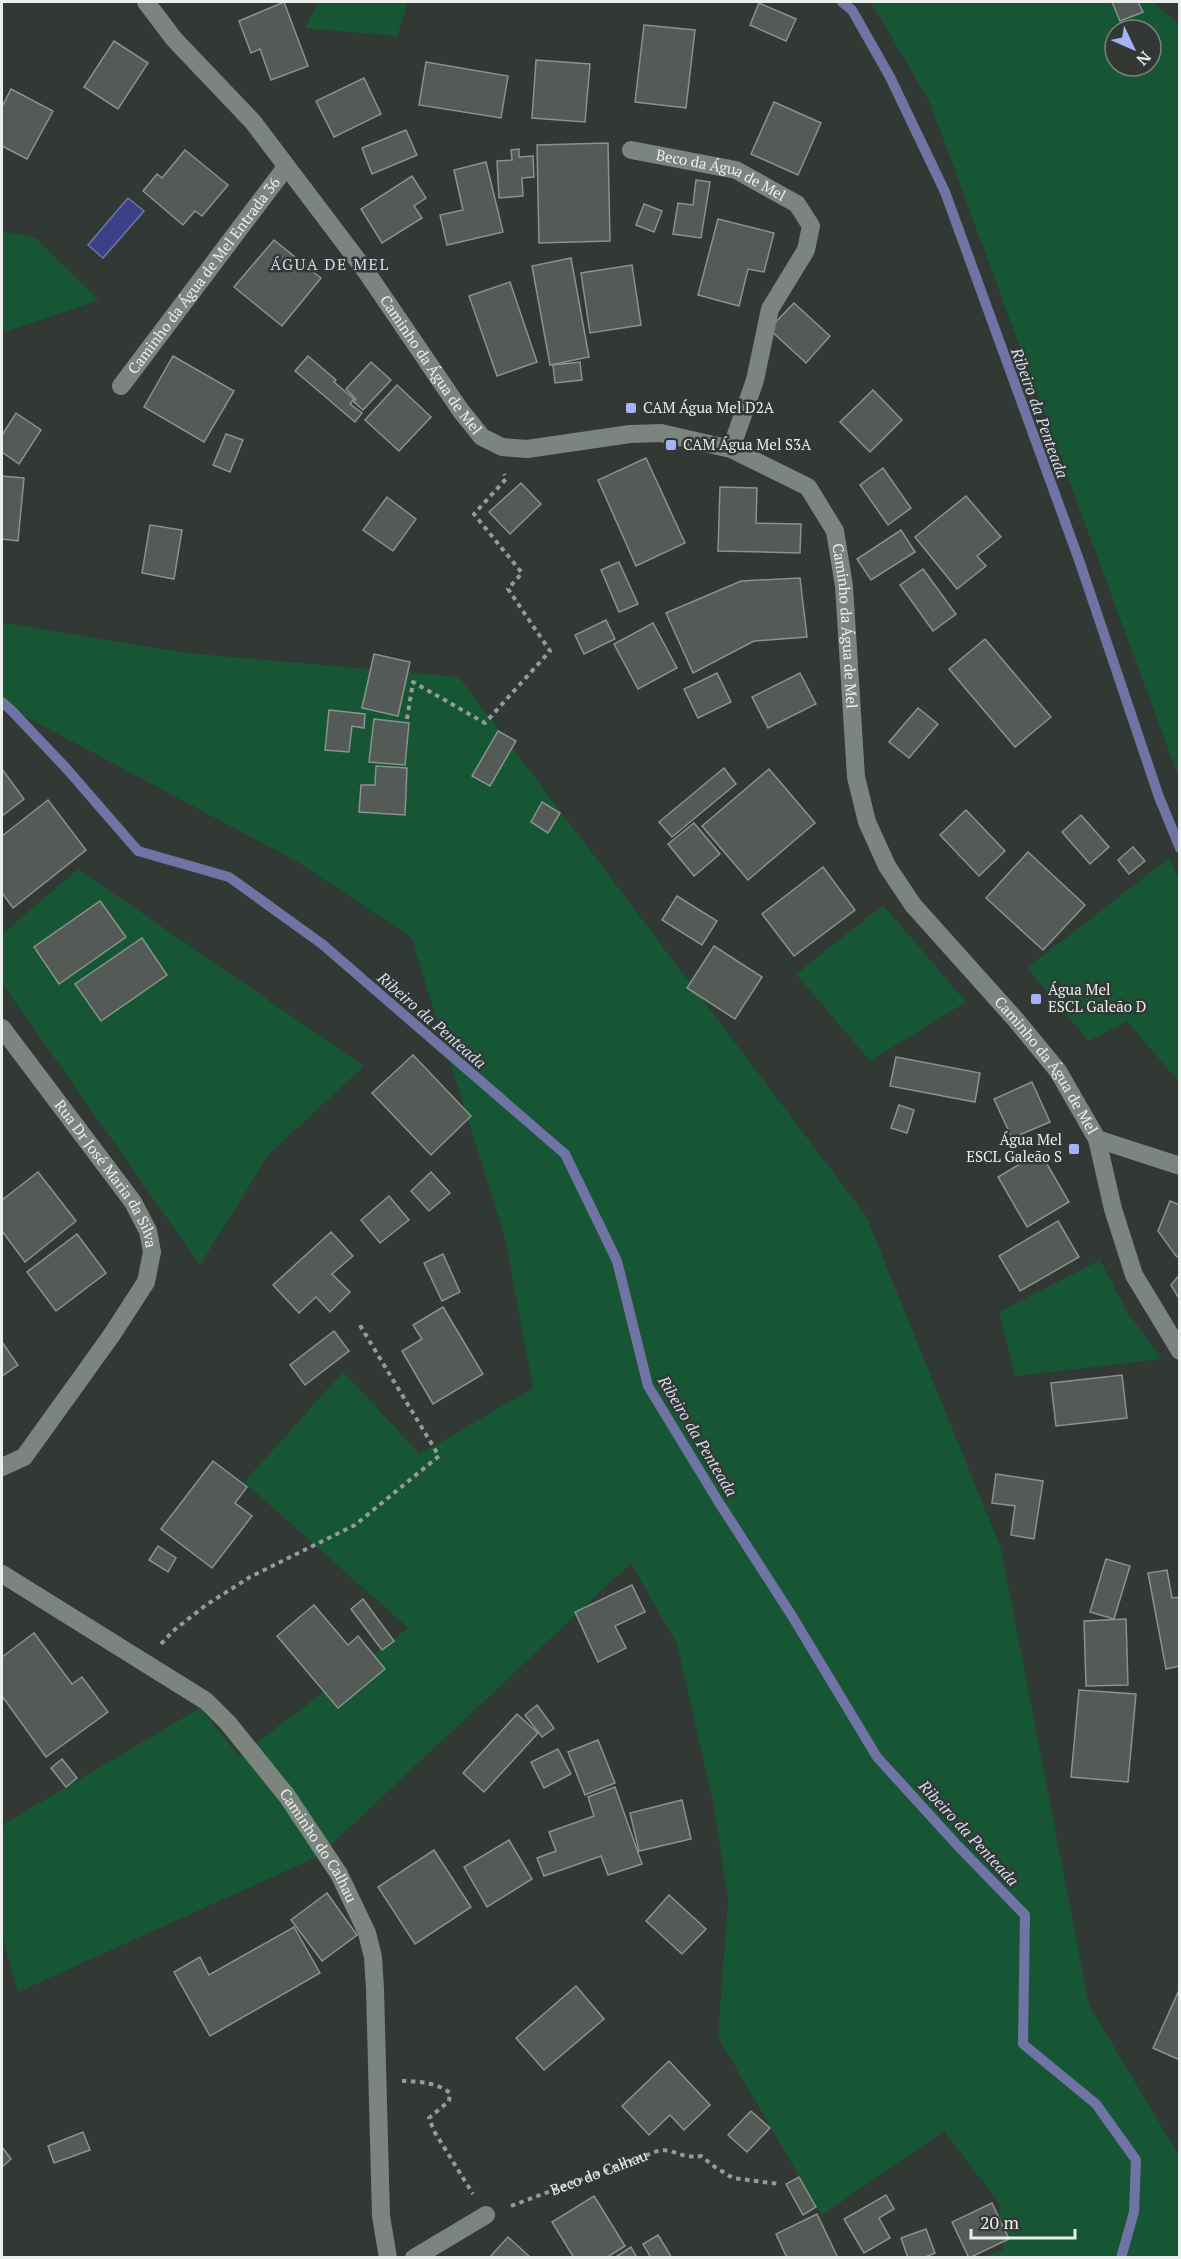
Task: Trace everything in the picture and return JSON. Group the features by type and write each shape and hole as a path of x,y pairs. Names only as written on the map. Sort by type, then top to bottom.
{"street":[{"name":"Caminho da Água de Mel","path":"146,2 174,39 253,123 365,270 461,411 482,437 502,447 526,449 630,434 661,433 731,449 808,487 836,531 844,586 856,777 867,822 887,866 914,905 1058,1071 1097,1138 1113,1209 1134,1275 1179,1351"},
{"name":"Beco da Água de Mel","path":"631,150 736,170 797,204 811,226 806,250 770,309 755,380 731,449"},
{"name":"Caminho da Água de Mel Entrada 36","path":"121,386 286,166"},
{"name":"Rua Dr José Maria da Silva","path":"2,1028 134,1202 148,1231 152,1252 146,1281 111,1336 24,1457 2,1467"},
{"path":"1097,1138 1179,1166"},
{"name":"Caminho do Calhau","path":"2,1574 206,1701 228,1723 287,1796 339,1875 357,1908 373,1957 381,2216 388,2258"},
{"path":"414,2258 486,2215"}],"path":[{"path":"407,719 413,682 485,723 550,651 508,589 522,573 474,514 506,479 482,437"},
{"path":"144,1662 173,1631 206,1605 250,1577 355,1525 439,1456 358,1322"},
{"path":"378,2082 416,2081 444,2088 450,2093 449,2101 429,2118 434,2131 486,2215"},
{"name":"Beco do Calhau","path":"486,2215 660,2150 669,2150 688,2158 701,2156 733,2178 779,2184"}],"green space":[{"path":"318,2 408,2 397,36 305,28"},
{"path":"868,2 1153,2 1179,25 1179,778 930,103 876,10"},
{"path":"2,231 36,238 99,300 2,333"},
{"path":"2,616 4,623 186,653 459,677 866,1216 1001,1549 1089,2005 1179,2156 1179,2257 981,2257 1003,2250 999,2203 944,2131 822,2215 718,2037 728,1900 714,1806 677,1644 631,1563 319,1856 18,1992 2,1935 2,1825 200,1708 239,1756 408,1628 244,1482 343,1372 420,1454 533,1388 505,1238 411,937 296,861 2,704"},
{"path":"1169,858 1180,882 1179,1082 1127,1021 1089,1041 1027,968"},
{"path":"78,869 364,1066 269,1154 200,1265 2,983 2,934"},
{"path":"883,905 966,1002 870,1061 796,974"},
{"path":"1100,1260 1126,1310 1162,1359 1015,1376 999,1312"}],"shaded area":[{"path":"128,198 144,211 103,258 88,245"}],"building":[{"path":"284,2 308,66 271,80 260,49 251,53 239,21"},
{"path":"1112,2 1138,2 1143,12 1128,18 1119,18"},
{"path":"759,3 796,19 786,41 750,25"},
{"path":"644,25 695,30 686,108 635,102"},
{"path":"114,41 148,63 118,109 84,87"},
{"path":"536,60 590,64 585,122 532,118"},
{"path":"426,62 508,76 501,118 419,105"},
{"path":"364,78 381,114 334,137 316,101"},
{"path":"11,89 53,111 27,159 2,146 2,107"},
{"path":"774,102 821,123 798,175 751,154"},
{"path":"406,130 417,155 372,174 362,148"},
{"path":"608,143 610,241 539,243 537,145"},
{"path":"519,149 519,157 533,156 534,177 522,178 523,196 499,198 497,161 512,160 511,150"},
{"path":"185,150 228,185 202,216 195,211 183,225 143,191 157,174 162,178"},
{"path":"486,162 503,232 447,245 440,215 463,210 454,170"},
{"path":"412,176 426,198 414,206 422,218 382,243 361,209"},
{"path":"696,180 710,182 701,238 673,234 678,203 693,205"},
{"path":"644,204 662,211 654,232 636,225"},
{"path":"718,219 774,233 764,272 748,269 739,306 698,295"},
{"path":"274,240 321,278 282,326 234,287"},
{"path":"571,258 589,357 550,365 532,266"},
{"path":"632,265 641,325 590,333 581,273"},
{"path":"510,282 537,362 497,376 469,296"},
{"path":"794,303 830,336 806,363 769,329"},
{"path":"173,356 234,391 204,442 144,407"},
{"path":"308,356 354,399 350,404 362,413 355,422 295,371"},
{"path":"371,362 391,380 363,410 354,402 356,399 346,389"},
{"path":"580,362 582,380 555,383 553,365"},
{"path":"397,385 431,417 399,451 365,420"},
{"path":"873,390 902,420 870,452 840,422"},
{"path":"16,413 41,430 19,464 2,452 2,435"},
{"path":"226,434 243,440 230,472 213,465"},
{"path":"646,458 685,543 636,566 598,480"},
{"path":"883,468 911,508 888,525 860,485"},
{"path":"2,476 24,478 18,541 2,539"},
{"path":"521,483 541,504 510,534 489,512"},
{"path":"720,487 757,488 756,523 801,524 800,553 718,551"},
{"path":"966,496 1001,537 977,556 986,566 957,589 915,537"},
{"path":"387,497 416,519 393,551 363,530"},
{"path":"150,525 182,530 174,579 142,573"},
{"path":"901,530 915,552 871,580 857,559"},
{"path":"619,562 638,604 619,612 601,570"},
{"path":"923,569 956,614 933,631 900,585"},
{"path":"800,578 807,637 754,641 693,673 666,613 741,581"},
{"path":"606,620 615,639 584,654 575,635"},
{"path":"653,623 677,668 638,689 614,644"},
{"path":"985,639 1051,717 1015,747 949,669"},
{"path":"374,654 410,662 398,716 362,708"},
{"path":"717,673 731,702 698,718 684,689"},
{"path":"800,673 816,704 768,728 752,697"},
{"path":"918,708 938,724 909,758 889,742"},
{"path":"329,710 365,714 364,728 352,726 349,752 325,750"},
{"path":"374,719 409,723 405,765 369,762"},
{"path":"498,731 516,741 490,786 472,776"},
{"path":"376,766 407,768 405,815 359,812 361,785 375,785"},
{"path":"724,768 736,784 672,837 659,822"},
{"path":"2,769 24,799 2,816"},
{"path":"769,769 815,823 748,880 702,826"},
{"path":"48,800 86,850 13,908 2,893 2,836"},
{"path":"542,802 560,813 548,833 531,822"},
{"path":"966,810 1005,851 979,876 940,835"},
{"path":"1081,815 1109,847 1090,864 1062,832"},
{"path":"694,823 720,854 694,876 668,844"},
{"path":"1133,847 1145,861 1129,874 1118,860"},
{"path":"1028,852 1085,905 1043,950 986,898"},
{"path":"823,867 855,910 794,956 762,914"},
{"path":"677,896 717,921 702,945 662,920"},
{"path":"100,901 126,937 59,984 34,947"},
{"path":"142,938 167,975 101,1021 75,984"},
{"path":"714,946 762,977 735,1019 687,988"},
{"path":"413,1055 471,1116 431,1155 372,1093"},
{"path":"896,1057 980,1073 975,1102 890,1086"},
{"path":"1032,1082 1050,1122 1012,1138 994,1099"},
{"path":"899,1105 914,1110 907,1133 891,1128"},
{"path":"1040,1152 1069,1202 1027,1227 998,1177"},
{"path":"38,1172 76,1221 25,1262 2,1231 2,1200"},
{"path":"431,1172 450,1193 429,1211 411,1191"},
{"path":"389,1196 409,1220 380,1243 361,1220"},
{"path":"1170,1201 1180,1205 1180,1258 1176,1256 1158,1231"},
{"path":"1058,1221 1079,1257 1020,1291 999,1256"},
{"path":"331,1232 353,1256 332,1274 350,1292 330,1312 316,1297 299,1313 273,1285"},
{"path":"77,1234 106,1273 56,1311 27,1272"},
{"path":"443,1254 460,1292 442,1301 424,1263"},
{"path":"1180,1274 1180,1300 1171,1285"},
{"path":"443,1307 483,1374 433,1404 402,1351 422,1339 413,1325"},
{"path":"334,1331 349,1351 305,1385 290,1365"},
{"path":"2,1342 18,1365 2,1376"},
{"path":"1122,1375 1127,1418 1056,1426 1051,1383"},
{"path":"213,1461 247,1487 235,1503 252,1516 212,1568 161,1529"},
{"path":"996,1474 1043,1481 1034,1539 1011,1535 1015,1506 992,1503"},
{"path":"158,1546 176,1558 168,1572 149,1560"},
{"path":"1106,1559 1130,1566 1114,1619 1090,1612"},
{"path":"1167,1570 1172,1598 1180,1597 1180,1666 1166,1669 1148,1573"},
{"path":"632,1585 645,1612 615,1626 626,1648 598,1662 575,1612"},
{"path":"363,1599 394,1641 382,1650 351,1609"},
{"path":"314,1605 348,1645 358,1636 385,1669 338,1708 277,1636"},
{"path":"1126,1619 1128,1685 1086,1686 1084,1621"},
{"path":"34,1633 72,1684 82,1677 108,1712 46,1757 2,1696 2,1657"},
{"path":"1079,1690 1136,1694 1128,1782 1071,1777"},
{"path":"537,1705 554,1728 542,1737 525,1715"},
{"path":"517,1714 538,1733 484,1792 463,1773"},
{"path":"598,1740 615,1783 585,1795 568,1752"},
{"path":"558,1749 571,1774 544,1788 531,1762"},
{"path":"62,1759 77,1778 66,1787 51,1768"},
{"path":"615,1787 642,1864 608,1875 601,1856 544,1876 537,1858 556,1851 549,1832 594,1816 588,1797"},
{"path":"682,1800 691,1839 639,1851 630,1813"},
{"path":"509,1840 532,1879 487,1907 464,1867"},
{"path":"434,1850 471,1907 415,1944 378,1887"},
{"path":"327,1893 357,1935 322,1961 291,1920"},
{"path":"669,1895 706,1929 682,1954 646,1921"},
{"path":"294,1927 320,1973 210,2036 174,1972 200,1957 209,1975"},
{"path":"576,1986 604,2019 544,2070 516,2038"},
{"path":"1180,1988 1180,2060 1153,2048"},
{"path":"669,2061 710,2105 684,2130 670,2115 649,2135 622,2106"},
{"path":"751,2111 770,2128 747,2152 728,2135"},
{"path":"83,2132 90,2150 54,2163 48,2146"},
{"path":"2,2147 11,2159 2,2167"},
{"path":"799,2177 816,2207 803,2215 786,2184"},
{"path":"886,2195 894,2209 879,2218 890,2238 864,2253 844,2219"},
{"path":"594,2196 625,2246 606,2258 574,2258 552,2222"},
{"path":"992,2203 1009,2239 969,2258 952,2222"},
{"path":"817,2214 838,2258 787,2258 776,2234"},
{"path":"926,2229 935,2253 923,2258 908,2258 901,2238"},
{"path":"658,2235 672,2258 651,2258 643,2244"},
{"path":"508,2237 531,2258 489,2258"},
{"path":"631,2247 637,2258 614,2258"}],"waterway":[{"name":"Ribeiro da Penteada","path":"842,2 852,10 890,77 945,192 1079,560 1159,797 1180,848"},
{"name":"Ribeiro da Penteada","path":"2,702 66,768 138,851 229,877 322,944 565,1154 617,1261 648,1386 877,1757 1025,1915 1023,2044 1096,2104 1136,2160 1134,2212 1121,2258"}],"place":[{"name":"CAM Água Mel D2A","path":"631,408"},
{"name":"CAM Água Mel S3A","path":"671,445"},
{"name":"Água Mel ESCL Galeão D","path":"1036,999"},
{"name":"Água Mel ESCL Galeão S","path":"1074,1149"}],"district":[{"name":"ÁGUA DE MEL","path":"330,264"}]}
